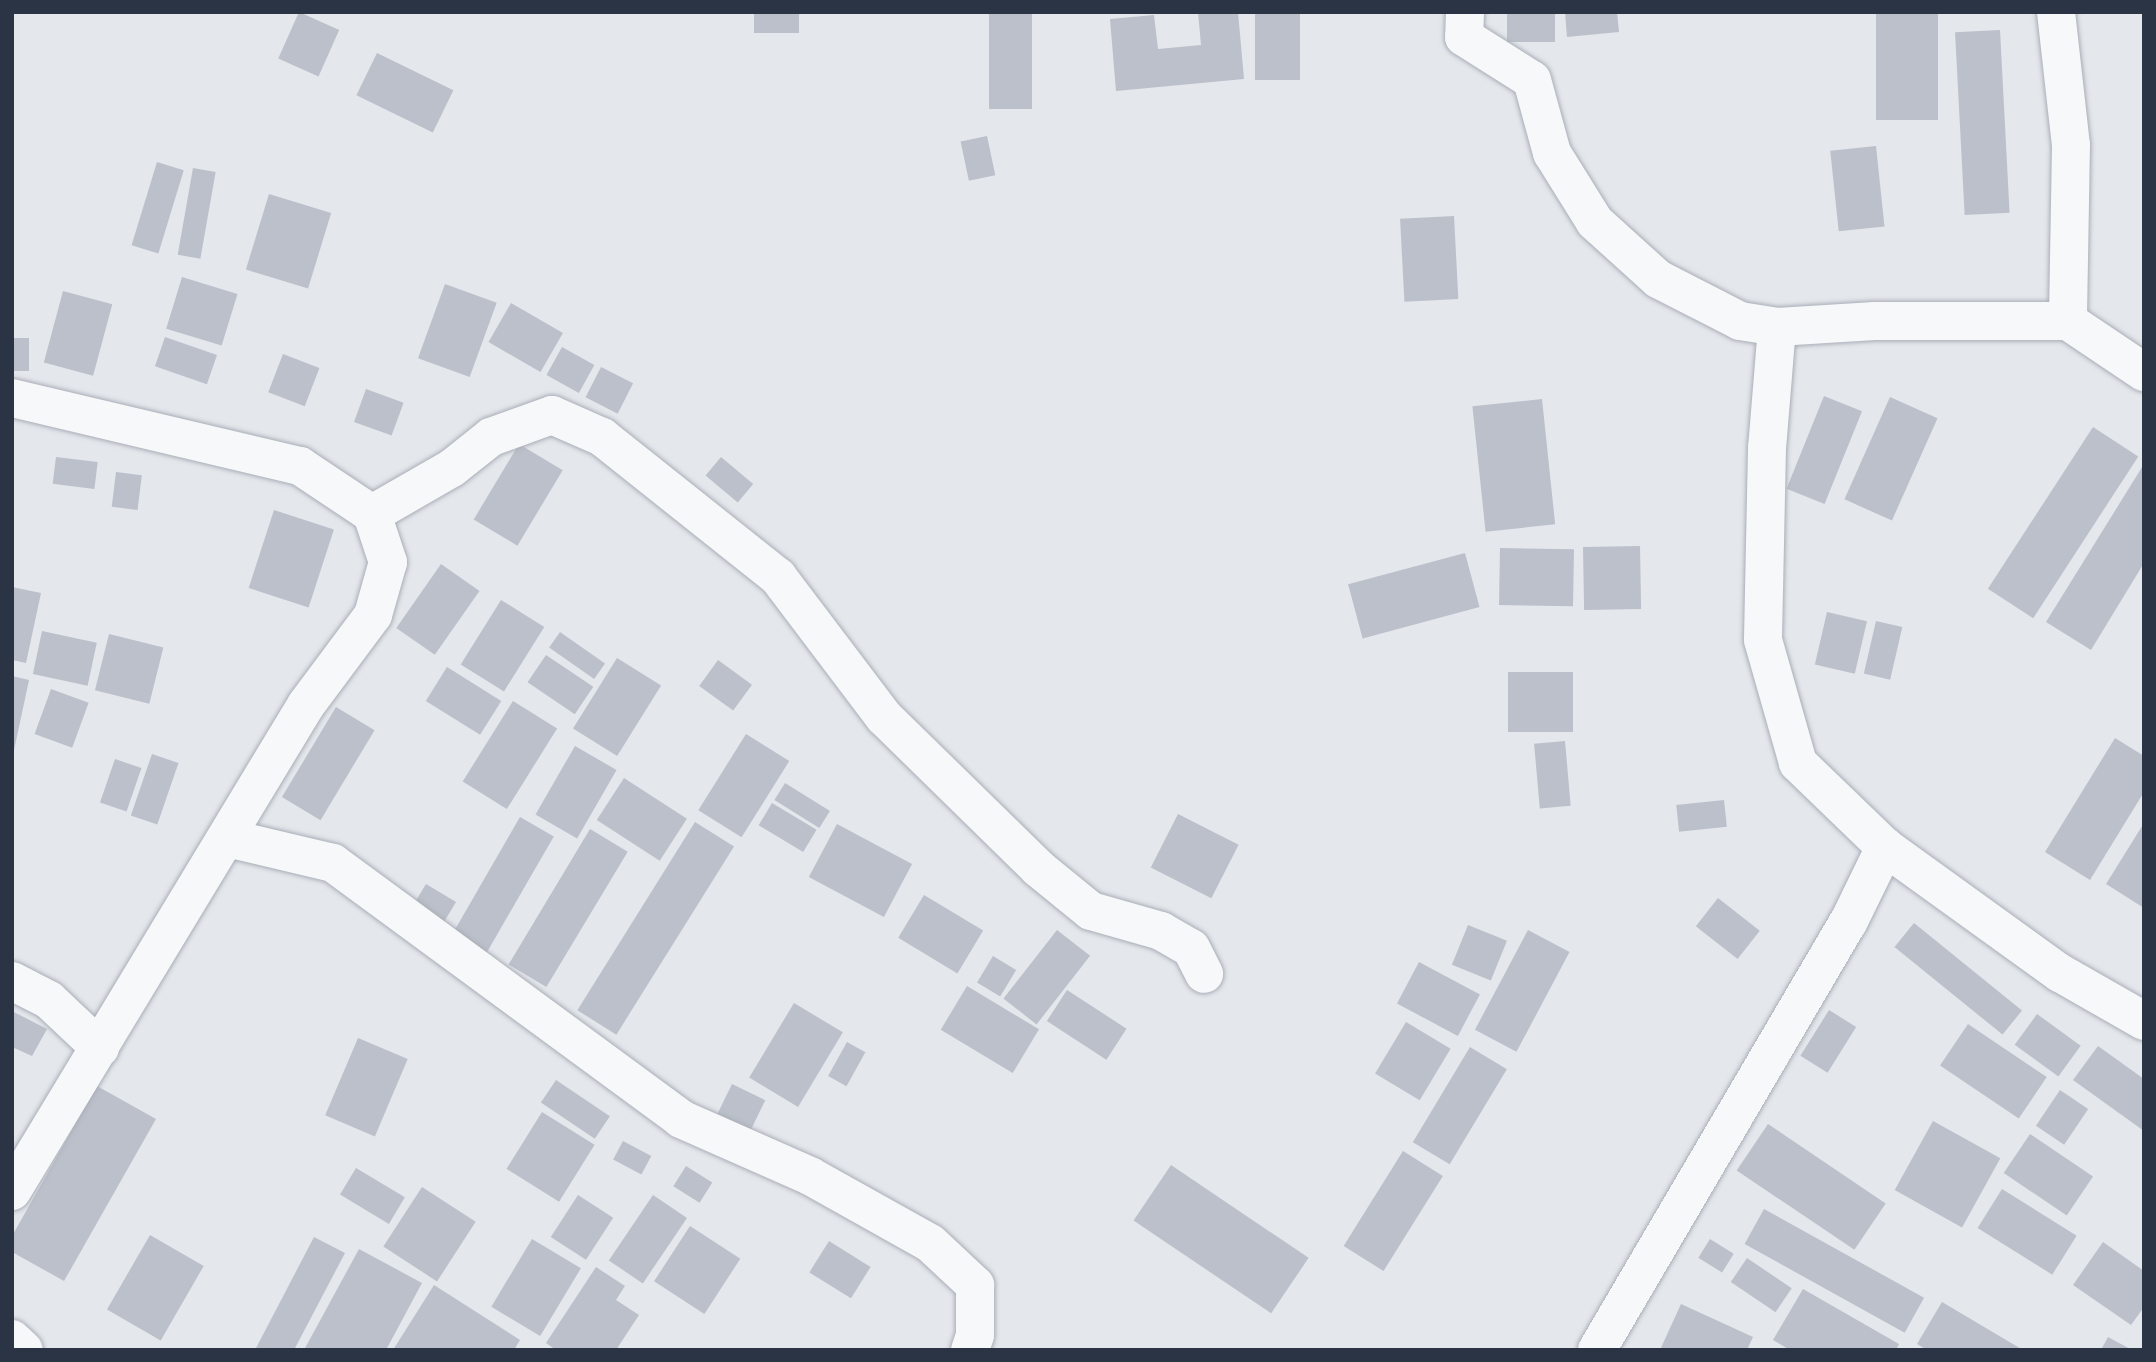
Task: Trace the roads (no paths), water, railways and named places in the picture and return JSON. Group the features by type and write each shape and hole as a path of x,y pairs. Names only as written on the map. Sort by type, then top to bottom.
{"street":[{"path":"1465,12 1464,37 1532,80 1552,153 1595,222 1658,279 1740,321 1777,327 1875,321 2068,321 2144,372"},
{"path":"2056,12 2071,145 2068,321"},
{"path":"1777,327 1767,448 1763,640 1798,763 1885,847 2060,973 2144,1021"},
{"path":"12,398 300,466 372,514 388,562 373,615 306,705 12,1191"},
{"path":"372,514 452,468 491,436 552,415 602,437 778,578 884,717 1038,868 1090,911 1161,931 1191,948 1204,974"},
{"path":"227,838 333,863 681,1119 810,1176 930,1243 975,1285 975,1335 970,1350"},
{"path":"1597,1350 1849,923 1885,847"},
{"path":"12,981 49,1000 100,1048"},
{"path":"12,1339 24,1350"}]}
